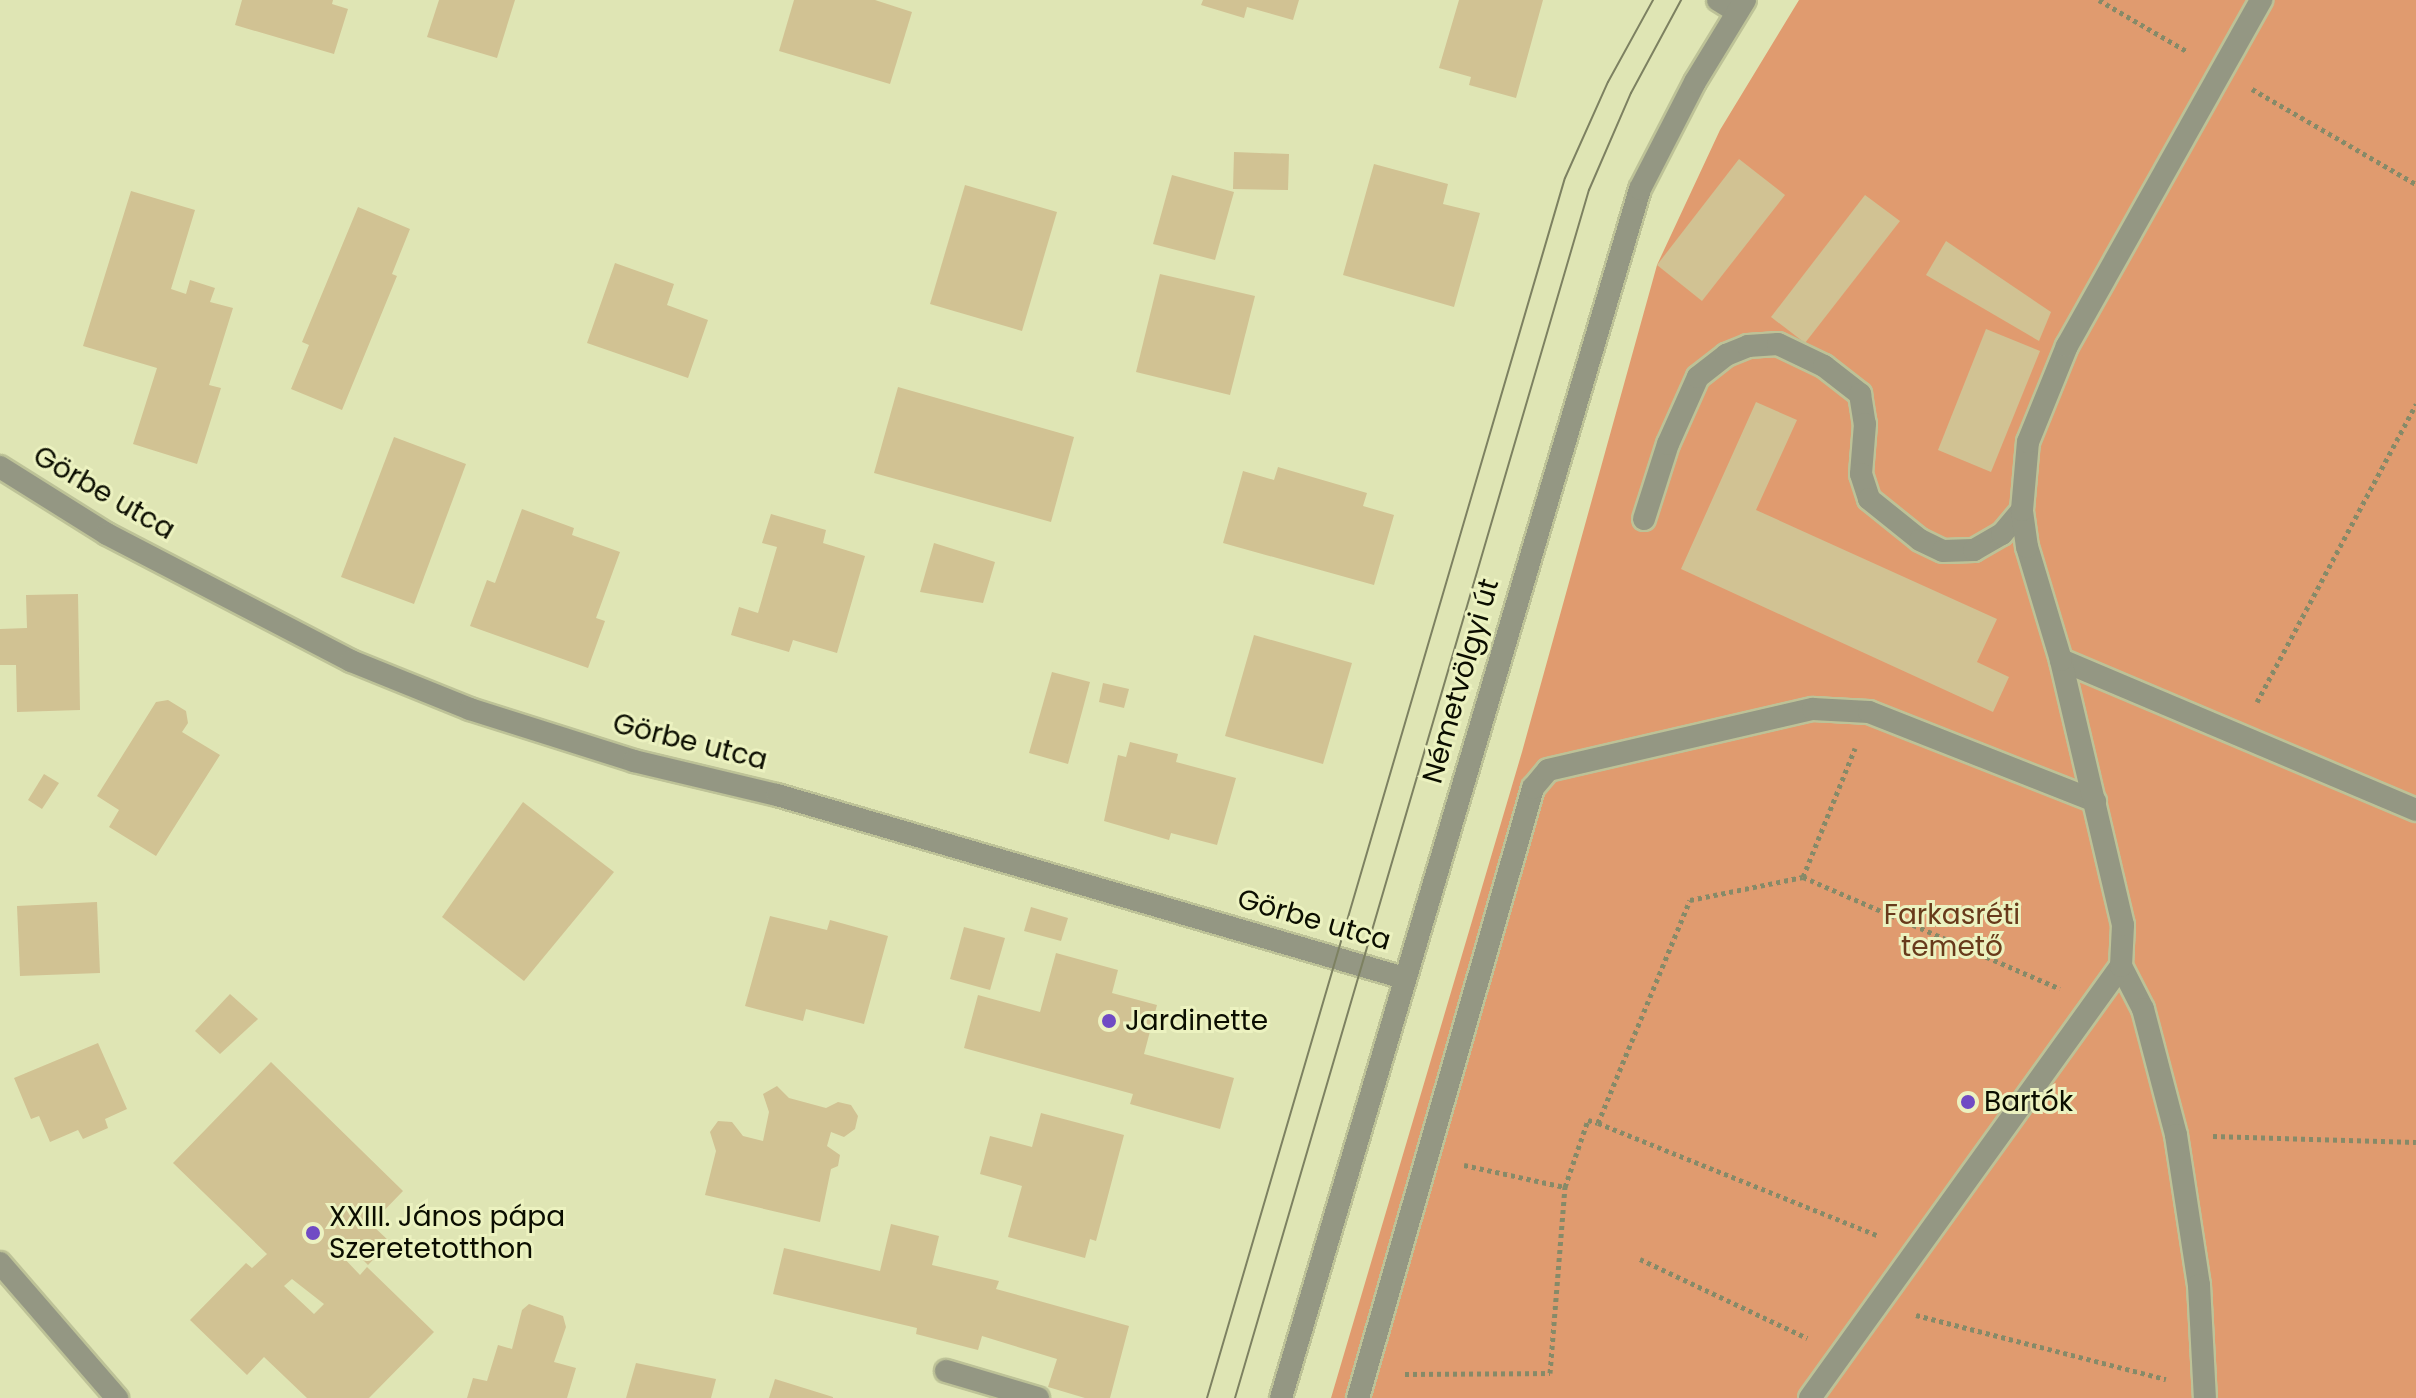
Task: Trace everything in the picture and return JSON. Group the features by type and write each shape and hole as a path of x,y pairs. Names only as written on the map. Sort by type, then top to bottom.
{"street":[{"path":"1718,0 1741,6"},
{"path":"1810,1398 2097,1005 2121,966 2123,925 2061,660 2027,547 2022,510 2028,442 2067,346 2261,0"},
{"name":"Németvölgyi út","path":"1281,1398 1640,189 1741,6"},
{"path":"1644,519 1668,444 1698,377 1726,355 1748,346 1778,344 1824,366 1860,394 1865,424 1861,474 1869,499 1920,540 1943,551 1974,550 2002,534 2022,510"},
{"name":"Görbe utca","path":"0,467 107,534 337,654 470,709 634,761 777,795 1404,978"},
{"path":"2061,660 2416,810"},
{"path":"1358,1398 1362,1375 1533,788 1548,770 1813,709 1869,712 2095,801"},
{"path":"2121,966 2143,1009 2176,1135 2199,1285 2205,1393"},
{"path":"0,1263 117,1398"},
{"path":"946,1371 1038,1398"}],"path":[{"path":"2239,735 2416,404"},
{"path":"1803,877 1869,712"},
{"path":"1598,1123 1690,900 1803,877 2097,1005"},
{"path":"1362,1375 1550,1373 1565,1187 1588,1120 1916,1251"},
{"path":"2176,1135 2416,1142"},
{"path":"1428,1157 1565,1187"},
{"path":"1640,1259 1841,1354"},
{"path":"1877,1304 2205,1393"}],"green space":[{"name":"Farkasréti temető","path":"1799,0 2416,0 2416,1398 1331,1398 1522,752 1657,265 1720,130"}],"building":[{"path":"242,0 333,0 332,4 348,9 334,54 235,25"},
{"path":"439,0 515,0 497,58 427,37"},
{"path":"794,0 875,0 912,12 890,84 779,51"},
{"path":"1203,0 1299,0 1293,20 1247,7 1244,18 1201,5"},
{"path":"1459,0 1543,0 1516,98 1469,85 1471,77 1439,68"},
{"path":"1234,152 1289,154 1288,190 1233,189"},
{"path":"1739,159 1785,195 1702,301 1657,265"},
{"path":"1374,164 1448,184 1443,204 1480,213 1454,307 1343,275"},
{"path":"1172,175 1234,192 1215,260 1153,244"},
{"path":"965,185 1057,212 1022,331 930,304"},
{"path":"131,191 195,210 171,289 186,294 190,280 215,288 210,302 233,308 209,385 221,388 197,464 133,444 157,368 83,346"},
{"path":"1865,195 1900,221 1805,343 1771,317"},
{"path":"358,207 410,229 392,274 397,276 342,410 291,389 309,345 302,342"},
{"path":"1946,241 2051,312 2039,341 1926,275"},
{"path":"615,263 674,284 667,305 708,320 688,378 587,343"},
{"path":"1160,274 1255,296 1230,395 1136,372"},
{"path":"1986,329 2040,351 1991,472 1938,450"},
{"path":"898,387 1074,437 1051,522 874,473"},
{"path":"1756,402 1797,420 1756,510 1997,619 1977,662 2009,677 1993,712 1681,569"},
{"path":"394,437 466,464 414,604 341,577"},
{"path":"1278,467 1367,493 1363,506 1394,515 1374,585 1223,543 1243,471 1274,480"},
{"path":"522,509 574,528 572,535 620,552 596,618 605,621 588,668 470,626 487,580 495,583"},
{"path":"771,514 826,530 823,543 865,556 837,653 793,640 789,652 731,635 739,607 758,613 777,547 762,543"},
{"path":"934,543 995,562 983,603 920,592"},
{"path":"78,594 80,710 17,712 16,665 0,665 0,629 27,628 26,595"},
{"path":"1254,635 1352,663 1323,764 1225,736"},
{"path":"1052,672 1090,682 1068,764 1029,753"},
{"path":"1103,683 1129,689 1124,708 1099,702"},
{"path":"168,700 186,711 188,723 182,732 220,755 156,856 109,827 119,810 97,796 156,702"},
{"path":"1130,742 1178,754 1176,762 1236,778 1217,845 1171,833 1169,840 1104,821 1118,755 1126,757"},
{"path":"44,774 59,783 42,809 28,800"},
{"path":"523,802 614,872 524,981 442,917"},
{"path":"97,902 100,973 20,976 17,906"},
{"path":"1031,907 1068,918 1061,941 1024,931"},
{"path":"770,916 827,930 830,920 888,936 864,1024 806,1009 803,1021 745,1006"},
{"path":"964,927 1005,938 990,990 950,979"},
{"path":"1056,953 1118,970 1112,993 1157,1005 1144,1054 1234,1078 1220,1129 1130,1104 1133,1094 964,1048 978,995 1040,1012"},
{"path":"230,994 258,1019 220,1054 195,1031"},
{"path":"98,1043 127,1109 105,1119 108,1128 83,1139 78,1130 50,1142 39,1116 31,1119 14,1078"},
{"name":"XXIII. János pápa Szeretetotthon","path":"271,1062 403,1191 371,1224 390,1242 368,1265 348,1245 340,1254 360,1275 367,1267 434,1332 369,1398 307,1398 264,1357 247,1375 190,1320 246,1263 252,1268 267,1254 173,1163","holes":["292,1279 324,1304 314,1314 284,1286"]},
{"path":"777,1086 789,1098 826,1108 838,1102 851,1105 858,1116 855,1129 844,1137 831,1132 827,1146 840,1155 838,1166 831,1169 820,1222 705,1195 716,1151 710,1132 718,1121 732,1122 743,1136 763,1141 769,1112 763,1094"},
{"path":"1041,1113 1124,1135 1096,1241 1090,1239 1085,1258 1008,1237 1022,1186 980,1174 990,1136 1032,1147"},
{"path":"891,1224 939,1236 932,1265 999,1281 996,1289 1129,1326 1110,1398 1085,1398 1048,1387 1057,1359 982,1336 978,1350 916,1334 917,1328 773,1294 784,1248 880,1271"},
{"path":"529,1304 563,1316 566,1327 554,1362 576,1368 567,1398 467,1398 473,1378 487,1381 498,1345 512,1349 522,1310"},
{"path":"636,1363 716,1379 711,1398 626,1398"},
{"path":"775,1379 833,1397 833,1398 769,1398"}],"tram line":[{"path":"1207,1398 1565,178 1608,82 1653,0"},
{"path":"1235,1398 1589,190 1631,93 1681,0"}],"place":[{"name":"Jardinette","path":"1109,1021"},
{"name":"Bartók","path":"1968,1102"},
{"name":"XXIII. János pápa Szeretetotthon","path":"313,1233"}]}
